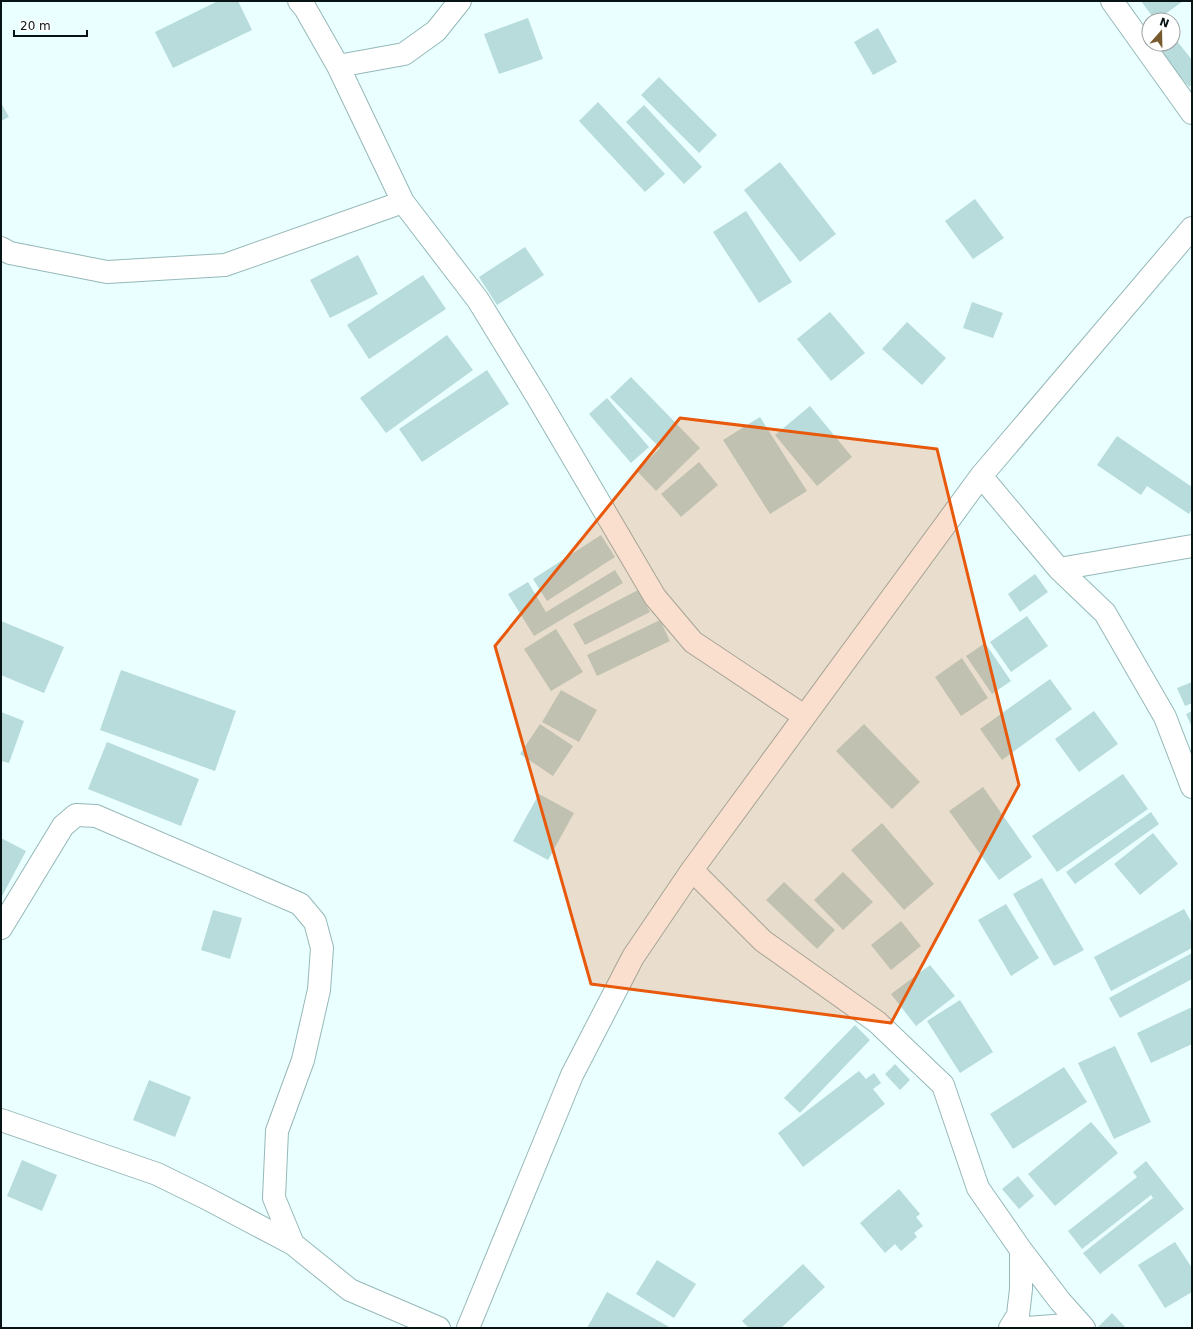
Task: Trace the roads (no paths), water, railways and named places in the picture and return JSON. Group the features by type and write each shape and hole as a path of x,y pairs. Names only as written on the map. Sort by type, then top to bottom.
{"street":[{"path":"299,1 305,8 338,66 403,202 478,300 542,405 655,598 693,642 804,716"},
{"path":"338,66 404,54 436,31 460,1"},
{"path":"1112,1 1192,113"},
{"path":"1,248 10,253 107,272 225,265 403,202"},
{"path":"468,1328 572,1075 633,957 692,870 981,476 1192,228"},
{"path":"981,476 1059,569 1105,613 1165,717 1192,787"},
{"path":"1059,569 1192,546"},
{"path":"1,928 63,826 76,815 96,816 300,904 315,922 322,948 319,990 303,1060 277,1131 274,1198 294,1244"},
{"path":"692,870 763,941 877,1022 943,1085 978,1188 1021,1250 1060,1301 1082,1326"},
{"path":"1,1120 157,1174 294,1244 350,1290 439,1328"},
{"path":"1010,1328 1018,1315 1021,1289 1021,1250"},
{"path":"1027,1328 1082,1326"}]}
